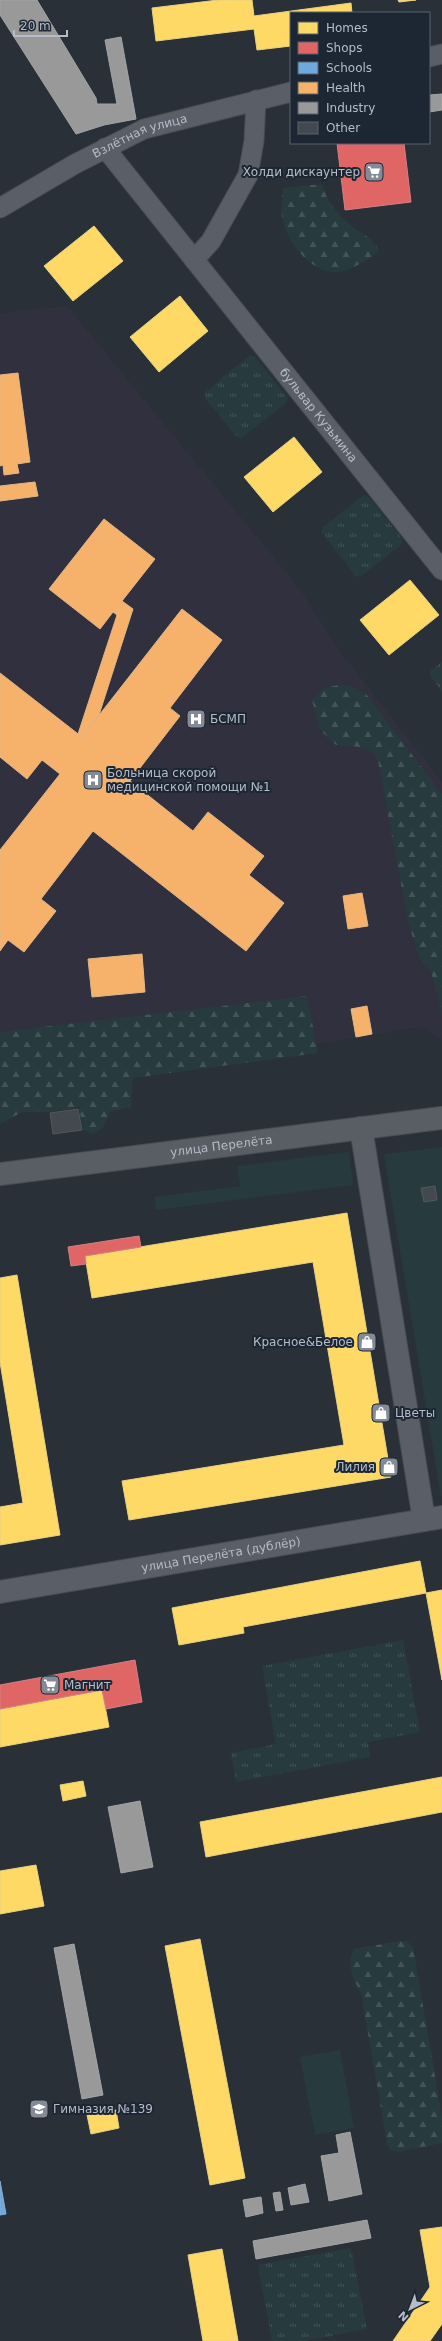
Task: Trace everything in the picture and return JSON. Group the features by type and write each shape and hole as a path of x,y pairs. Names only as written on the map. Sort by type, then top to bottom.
{"main road":[{"name":"улица Перелёта","path":"0,1174 442,1118"}],"street":[{"path":"430,57 442,54"},
{"name":"Взлётная улица","path":"0,208 105,148 144,129 290,92"},
{"path":"194,260 211,241 248,175 254,141 256,100"},
{"name":"бульвар Кузьмина","path":"105,148 442,570"},
{"path":"361,1128 433,1519"},
{"name":"улица Перелёта (дублёр)","path":"0,1592 433,1519"}],"shaded area":[{"name":"БСМП","path":"67,306 299,588 343,655 442,782 442,1040 422,1027 0,1094 0,313"}],"green space":[{"path":"322,184 326,196 340,216 370,239 377,246 379,251 360,264 343,271 328,271 318,268 309,262 294,245 284,226 281,213 283,188"},
{"path":"250,355 255,357 288,398 286,403 241,438 236,436 205,398 204,393"},
{"path":"364,495 369,497 403,540 401,545 360,577 355,575 321,532 323,527"},
{"path":"442,662 442,692 430,675 431,670"},
{"path":"347,684 366,694 442,794 442,1016 431,971 418,956 408,921 378,761 373,752 361,747 336,745 319,729 312,700 325,687"},
{"path":"307,996 318,1053 133,1078 131,1107 110,1112 103,1128 93,1134 83,1130 79,1107 49,1112 22,1112 0,1124 0,1032"},
{"path":"442,1147 442,1496 441,1496 384,1154"},
{"path":"349,1152 353,1185 156,1210 154,1197 240,1186 237,1166"},
{"path":"403,1640 420,1732 368,1742 370,1757 236,1782 231,1753 276,1744 262,1666"},
{"path":"407,1941 413,1947 442,2117 442,2143 398,2152 390,2150 387,2143 361,1993 353,1977 351,1960 354,1949"},
{"path":"340,2050 354,2128 315,2135 300,2057"},
{"path":"351,2248 367,2329 305,2341 272,2341 258,2265"}],"building: Homes":[{"path":"218,0 252,0 254,16 351,3 352,12 290,12 290,46 257,50 254,29 156,41 152,8"},
{"path":"398,0 416,0 399,2"},
{"path":"94,226 123,261 73,301 44,266"},
{"path":"180,296 208,331 159,372 130,337"},
{"path":"294,437 322,472 273,512 244,477"},
{"path":"410,580 439,615 389,655 360,620"},
{"path":"347,1213 391,1477 129,1520 122,1481 344,1445 313,1262 92,1298 85,1256"},
{"path":"17,1275 60,1535 0,1545 0,1507 23,1503 0,1362 0,1278"},
{"path":"420,1561 426,1593 243,1627 244,1633 179,1645 172,1608"},
{"path":"442,1590 442,1680 426,1593"},
{"path":"102,1690 109,1727 0,1747 0,1709"},
{"path":"442,1777 442,1812 206,1857 200,1822"},
{"path":"83,1781 86,1796 63,1801 60,1785"},
{"path":"36,1865 44,1906 0,1914 0,1871"},
{"path":"200,1939 245,2178 210,2185 165,1946"},
{"path":"116,2110 119,2128 91,2134 87,2115"},
{"path":"442,2227 442,2324 430,2341 393,2341 430,2287 420,2230"},
{"path":"222,2249 238,2341 203,2341 188,2255"}],"building: Shops":[{"name":"Холди дискаунтер","path":"337,144 404,144 411,202 345,210"},
{"path":"139,1236 141,1247 85,1256 86,1264 71,1266 68,1247"},
{"path":"135,1660 142,1702 106,1709 102,1690 0,1709 0,1685"}],"building: Schools":[{"path":"0,2181 6,2214 0,2215"}],"building: Health":[{"path":"18,373 30,462 17,464 19,473 4,475 3,465 0,466 0,375"},
{"path":"35,482 38,496 0,501 0,486"},
{"path":"104,519 155,559 122,601 133,609 99,715 82,737 78,734 117,615 113,612 100,629 49,589"},
{"name":"Больница скорой медицинской помощи №1","path":"182,609 222,640 170,708 180,716 130,781 193,831 208,812 264,856 249,875 284,903 246,951 93,831 41,899 56,911 24,952 8,940 0,951 0,850 60,774 42,760 27,779 0,757 0,673 82,737"},
{"path":"362,893 368,926 348,929 343,896"},
{"path":"142,954 145,992 92,997 88,959"},
{"path":"367,1006 372,1034 356,1037 351,1009"}],"building: Industry":[{"path":"0,0 37,0 96,98 97,104 117,104 105,40 121,37 136,119 104,125 76,134 0,15"},
{"path":"442,94 442,110 430,112 430,95"},
{"path":"140,1801 153,1867 121,1873 108,1807"},
{"path":"74,1944 103,2095 82,2099 54,1948"},
{"path":"350,2132 362,2194 329,2201 321,2156 339,2153 336,2135"},
{"path":"305,2184 309,2202 291,2205 288,2188"},
{"path":"280,2192 283,2210 276,2211 273,2193"},
{"path":"261,2197 263,2213 246,2217 243,2200"},
{"path":"367,2220 371,2238 256,2259 253,2241"}],"building: Other":[{"path":"78,1109 82,1130 53,1134 50,1113"},
{"path":"435,1186 437,1200 424,1202 421,1188"}],"place":[{"name":"Холди дискаунтер","path":"374,172"},
{"name":"БСМП","path":"196,719"},
{"name":"Больница скорой медицинской помощи №1","path":"93,780"},
{"name":"Красное&Белое","path":"367,1342"},
{"name":"Цветы","path":"381,1413"},
{"name":"Лилия","path":"389,1467"},
{"name":"Магнит","path":"50,1685"},
{"name":"Гимназия №139","path":"39,2109"}]}
